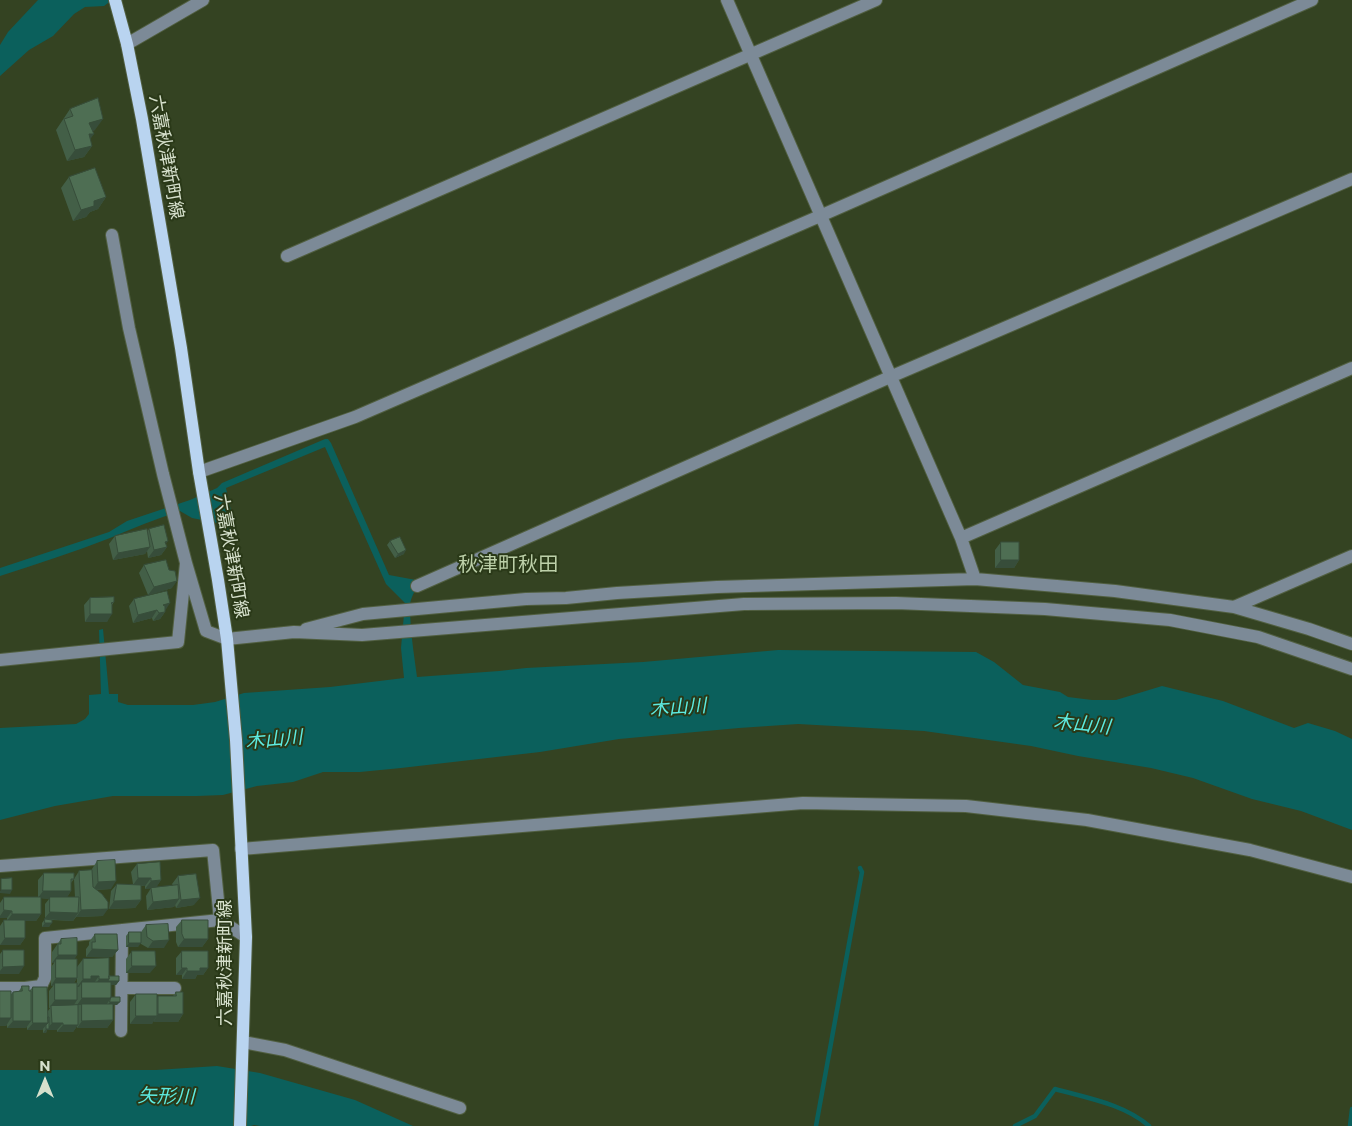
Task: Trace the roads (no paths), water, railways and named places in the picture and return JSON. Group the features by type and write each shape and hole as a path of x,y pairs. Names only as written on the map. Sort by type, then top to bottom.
{"main road":[{"name":"六嘉秋津新町線","path":"115,0 127,44 156,199 227,639 236,740 246,937 240,1126"}],"street":[{"path":"127,44 203,0"},
{"path":"727,0 961,538 975,580"},
{"path":"287,256 876,0"},
{"path":"199,472 355,417 1312,0"},
{"path":"417,586 890,377 1352,179"},
{"path":"112,235 129,328 186,563 206,631 227,639 294,632 362,635 744,604 896,602 1045,610 1170,620 1258,637 1352,669"},
{"path":"961,538 1352,368"},
{"path":"1234,607 1352,556"},
{"path":"0,660 178,642 186,563"},
{"path":"294,632 363,614 526,599 566,598 717,587 975,580 1115,591 1234,607 1352,644"},
{"path":"241,850 803,803 966,806 1097,822 1250,850 1352,876"},
{"path":"0,866 213,850 220,920"},
{"path":"0,988 41,986 45,978 45,938 220,920 246,937"},
{"path":"121,1031 122,930"},
{"path":"122,988 175,988"},
{"path":"243,1042 285,1050 460,1108"}],"water":[{"path":"38,0 112,0 104,6 85,7 74,14 53,36 29,50 0,76 0,45 8,32"},
{"name":"木山川","path":"328,439 331,443 389,575 416,580 416,587 410,606 411,633 417,677 526,668 643,662 778,650 976,652 994,662 1023,685 1060,692 1068,697 1116,700 1162,686 1223,701 1294,728 1308,723 1335,731 1352,739 1352,830 1301,811 1252,799 1193,778 1151,768 1031,746 924,731 798,724 619,739 540,752 401,768 360,772 323,772 293,782 257,786 223,795 113,796 55,806 0,820 0,728 76,724 85,719 89,714 89,695 101,694 99,630 103,629 109,694 118,694 118,702 128,705 193,705 215,702 244,693 330,687 404,678 401,648 405,603 386,584 325,447 226,488 235,529 223,533 222,524 192,518 180,511 83,548 0,576 0,568 109,532 127,521 190,500 217,488 222,483"},
{"name":"矢形川","path":"217,1066 260,1073 355,1100 413,1126 0,1126 0,1070 156,1070"}],"waterway":[{"path":"816,1126 862,872 860,868"},
{"path":"1015,1126 1035,1116 1055,1089 1117,1107 1139,1118 1149,1126"},
{"path":"1350,1126 1352,1109"}],"district":[{"name":"秋津町秋田","path":"508,565"}]}
